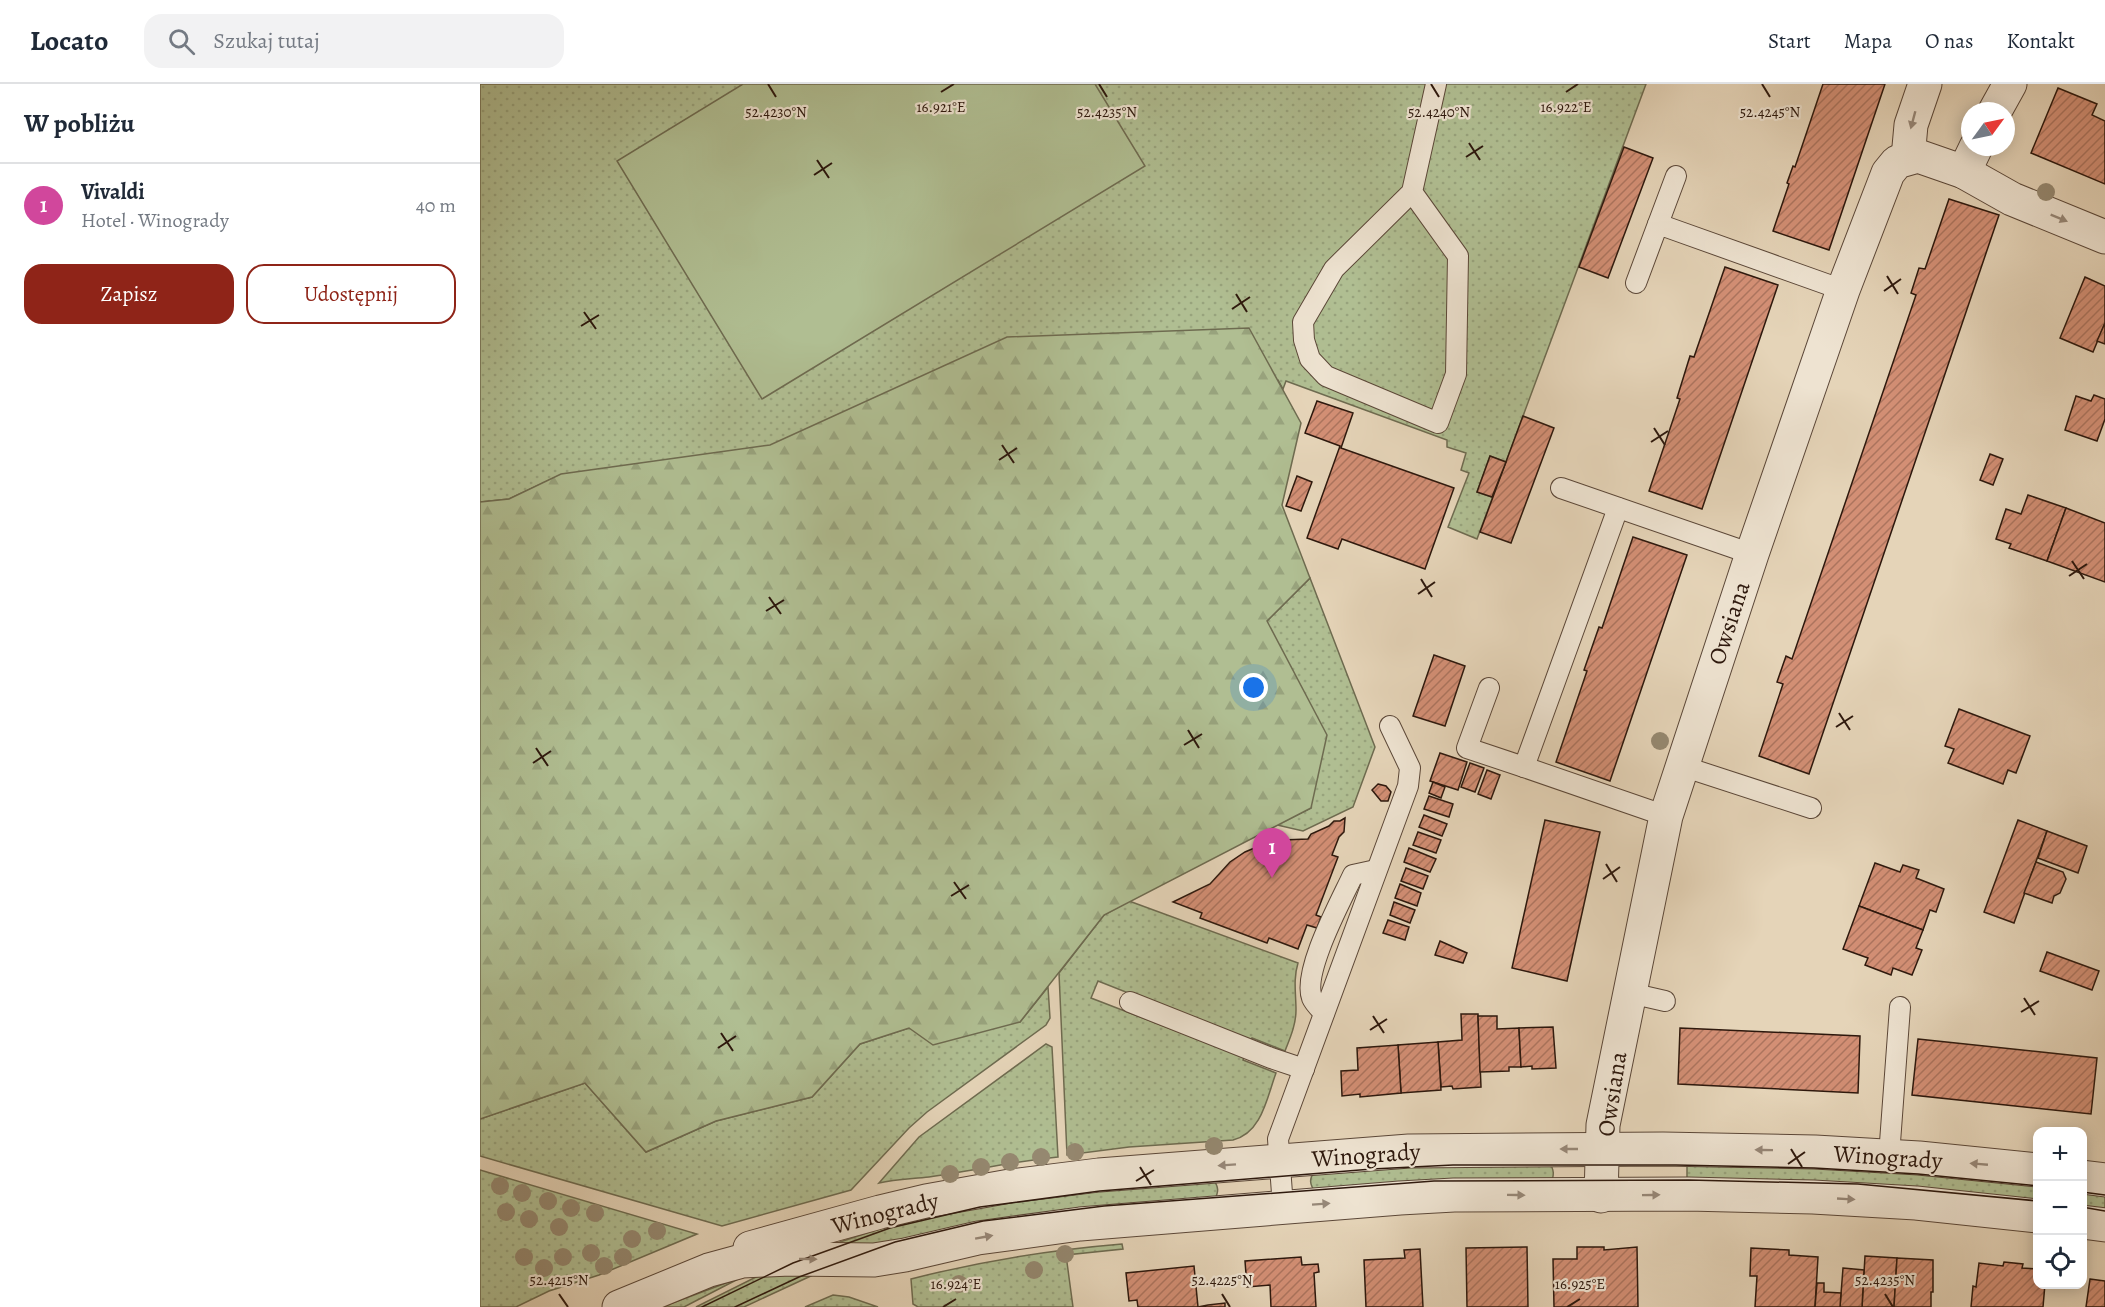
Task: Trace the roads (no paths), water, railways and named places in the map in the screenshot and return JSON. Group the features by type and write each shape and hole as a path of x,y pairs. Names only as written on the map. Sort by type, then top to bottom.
{"street":[{"path":"1925,84 1911,125 1908,158 1918,156 1970,159 2012,199 2105,237"},
{"path":"2000,102 2010,84"},
{"name":"Owsiana","path":"1601,1196 1603,1125 1666,816 1752,554 1844,290 1888,173 1897,162 1908,158"},
{"name":"Winogrady","path":"709,1270 747,1249 856,1218 936,1199 1010,1186 1070,1178 1409,1151 1604,1149 1792,1151 1889,1156 2033,1170"},
{"path":"2087,1177 2105,1180"},
{"name":"Winogrady","path":"619,1307 709,1270 729,1263 751,1260 874,1260 978,1238 1091,1223 1434,1196 1688,1194 1813,1197 1916,1203 2033,1216"},
{"path":"2087,1223 2105,1225"}],"lane":[{"path":"1412,192 1458,256 1456,374 1438,423 1326,376 1310,359 1304,340 1303,322 1334,269 1412,192 1436,84"},
{"path":"1636,283 1676,176"},
{"path":"1658,224 1844,290"},
{"path":"1561,488 1752,554"},
{"path":"1524,767 1617,507"},
{"path":"1489,688 1467,748 1666,816"},
{"path":"1283,1207 1278,1139 1410,776 1407,762 1390,726"},
{"path":"1682,766 1811,808"},
{"path":"1630,993 1665,1001"},
{"path":"1130,1002 1304,1069"},
{"path":"1889,1156 1900,1007"}],"tram line":[{"path":"702,1307 793,1263 890,1228 980,1207 1100,1191 1372,1169 1453,1165 1676,1165 1814,1168 1918,1174 2033,1186"},
{"path":"735,1307 799,1277 895,1242 983,1221 1104,1206 1434,1181 1689,1180 1858,1184 2033,1201"},
{"path":"2087,1193 2105,1195"},
{"path":"2087,1208 2105,1211"}],"place":[{"name":"Vivaldi","path":"1272,878"}]}
